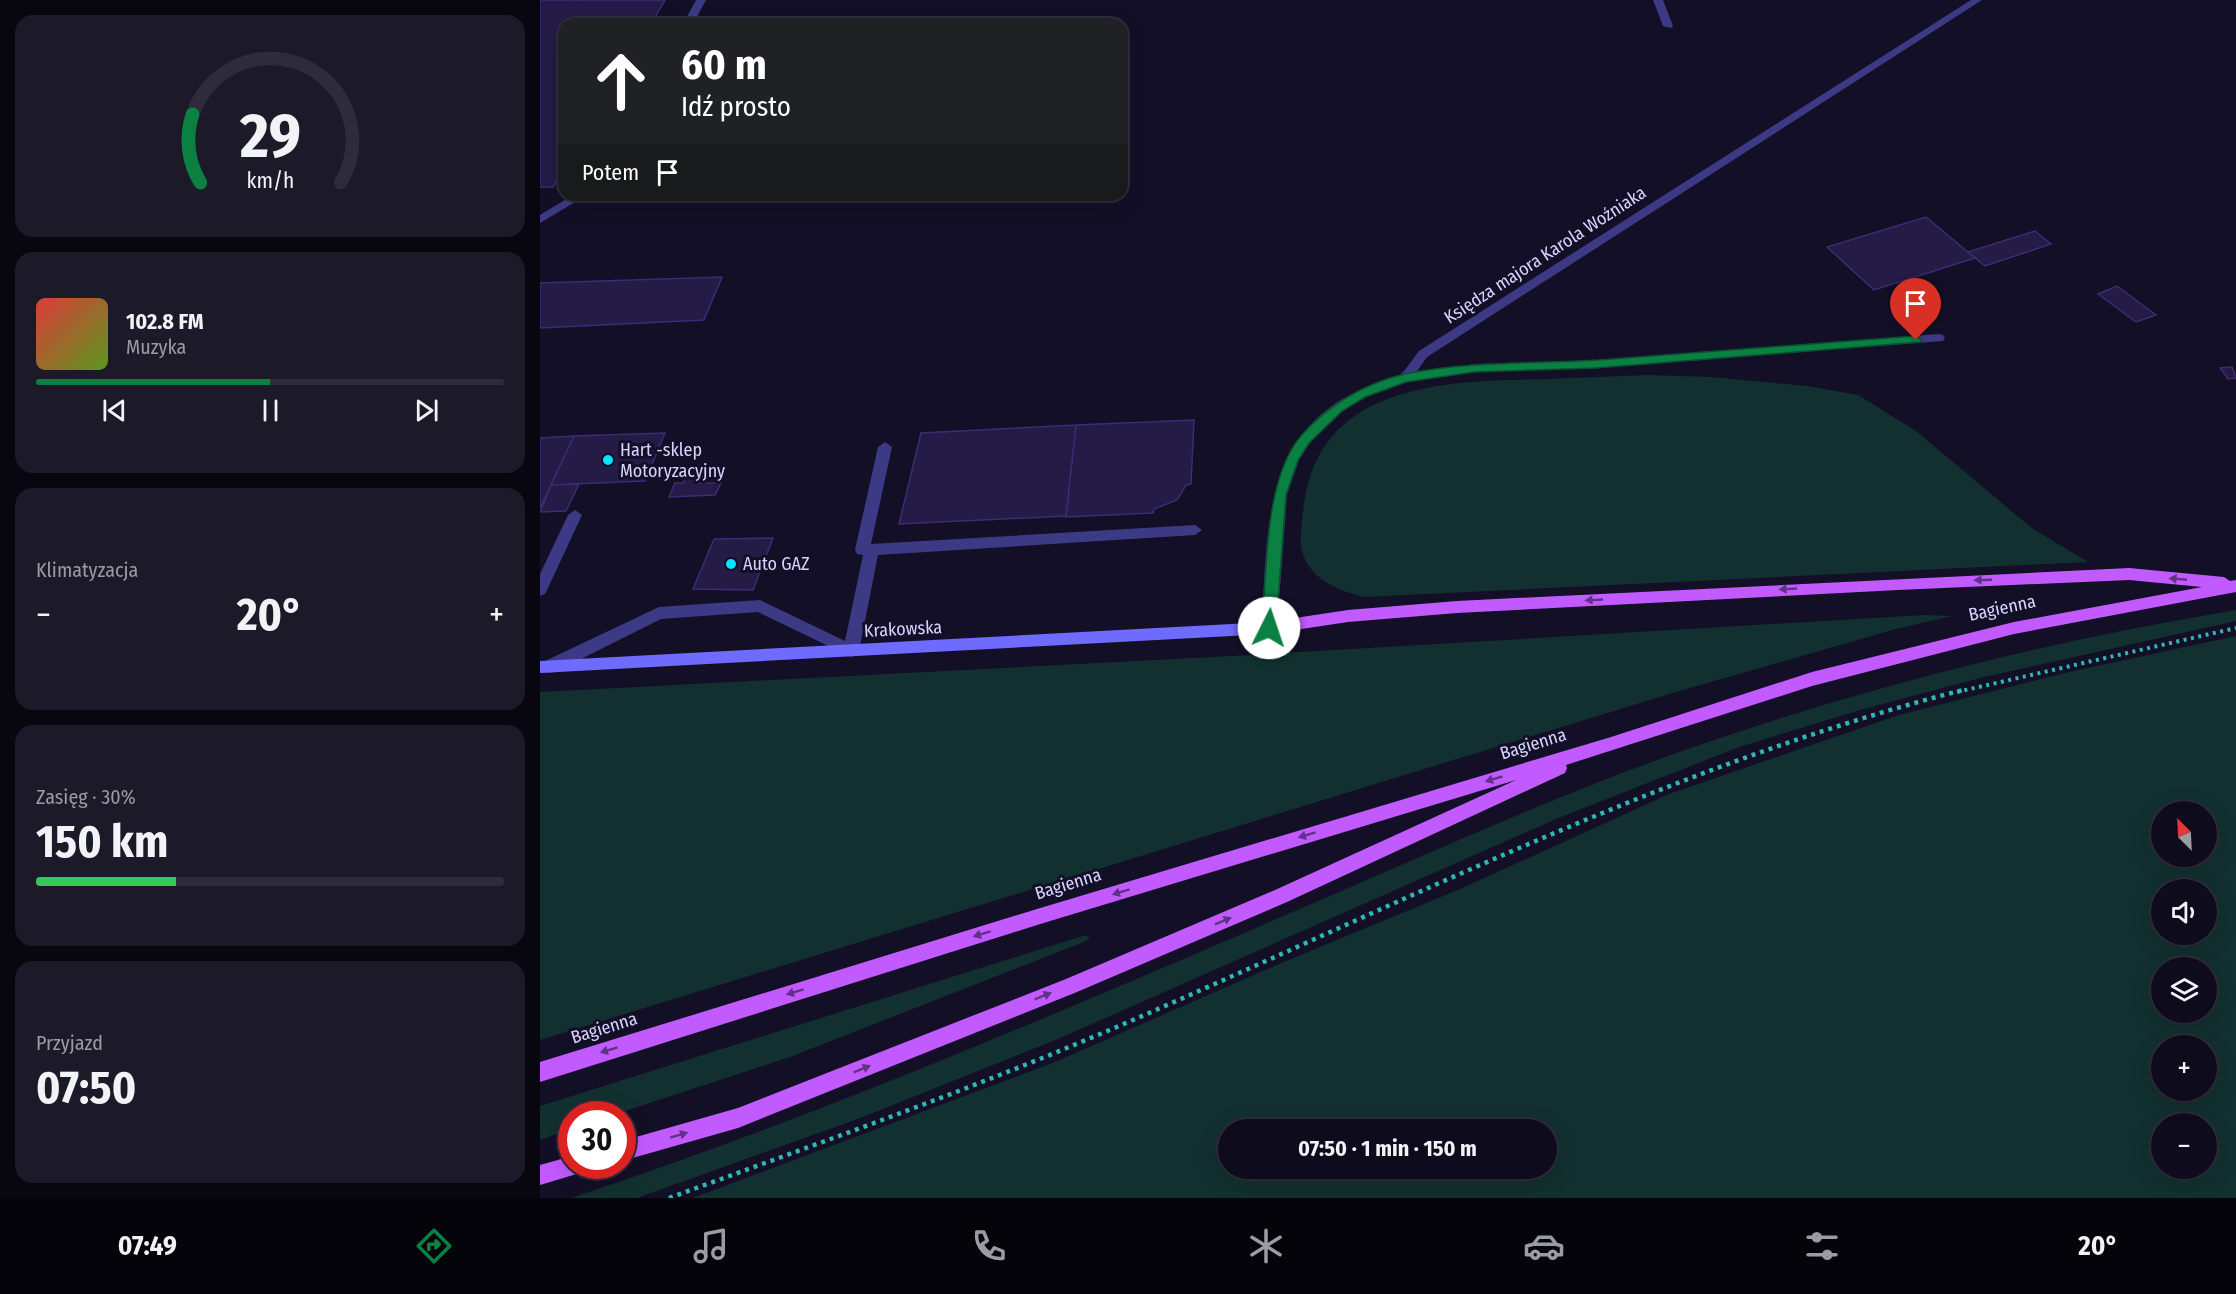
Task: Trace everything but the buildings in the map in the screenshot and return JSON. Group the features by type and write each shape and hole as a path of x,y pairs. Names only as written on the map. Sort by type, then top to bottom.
{"main road":[{"path":"1269,628 1348,616 1456,607 1898,584 2129,574 2236,585"},
{"name":"Bagienna","path":"540,1072 1037,916 1611,744 1812,680 1945,644 2069,616 2236,585"},
{"name":"Bagienna","path":"636,1147 738,1118 1070,986 1281,896 1611,744"},
{"path":"540,1175 558,1170"}],"street":[{"path":"691,18 701,0"},
{"path":"1658,0 1668,26"},
{"name":"Księdza majora Karola Woźniaka","path":"1405,378 1423,354 1977,0"},
{"path":"540,220 571,201"},
{"path":"1269,628 1280,495 1292,459 1305,440 1338,408 1361,394 1405,378 1474,368 1596,364 1939,338"},
{"path":"885,447 862,550 1195,530"},
{"path":"540,590 546,563 575,515"},
{"path":"544,667 659,613 760,606 851,651 872,549"},
{"name":"Krakowska","path":"544,667 1269,628"}],"path":[{"path":"669,1198 906,1112 1072,1046 1613,808 1743,757 1843,723 1981,686 2236,628"}],"green space":[{"path":"1647,375 1711,377 1807,386 1858,395 1916,431 2033,529 2088,562 1364,597 1329,584 1310,568 1301,547 1301,533 1306,492 1311,473 1320,454 1339,429 1363,411 1391,398 1422,389 1454,384"},
{"path":"2236,610 2236,621 1980,678 1860,710 1739,747 1556,819 1058,1039 863,1117 637,1198 571,1198 626,1179 636,1179 636,1176 745,1137 918,1070 1513,817 1668,756 1878,689 2020,653"},
{"path":"1924,615 1952,616 1896,629 1679,691 540,1040 540,692 1251,655"},
{"path":"2236,636 2236,1198 693,1198 1055,1062 1279,964 1460,889 1669,794 1899,715 2069,672"},
{"path":"1086,935 1090,938 790,1057 636,1107 636,1101 558,1101 558,1134 540,1140 540,1106"}],"place":[{"name":"Hart -sklep Motoryzacyjny","path":"608,460"},
{"name":"Auto GAZ","path":"731,564"}],"route":[{"path":"1269,628 1280,495 1292,459 1305,440 1338,408 1361,394 1405,378 1474,368 1596,364 1916,340"}]}
